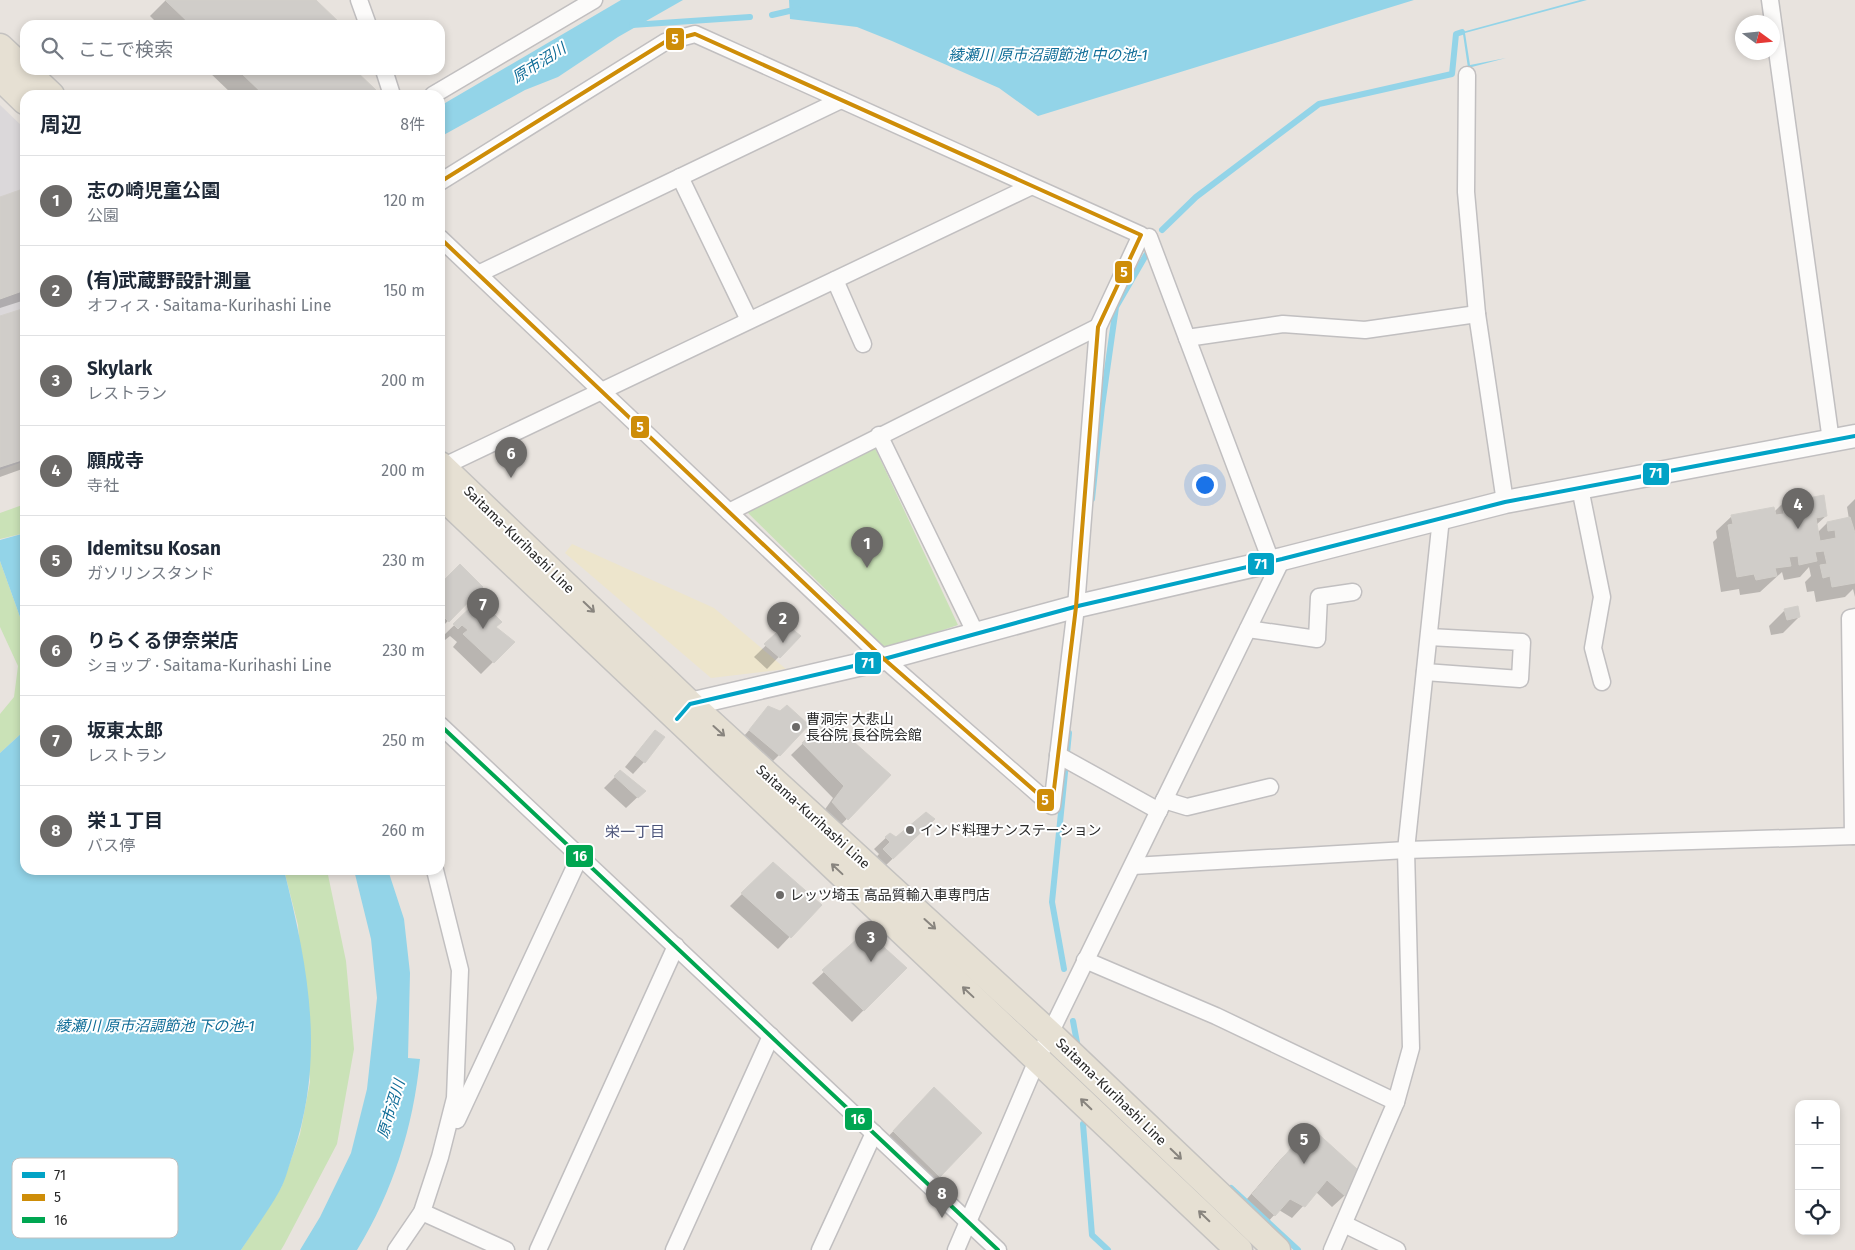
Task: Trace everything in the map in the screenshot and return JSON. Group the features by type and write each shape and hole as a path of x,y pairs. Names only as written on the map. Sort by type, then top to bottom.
{"main road":[{"path":"0,47 20,66"},
{"path":"30,75 46,90"},
{"path":"0,77 20,96"},
{"name":"Saitama-Kurihashi Line","path":"445,470 684,712 1038,1058 1239,1250"},
{"name":"Saitama-Kurihashi Line","path":"445,498 1050,1034 1276,1250"}],"street":[{"path":"359,0 366,20"},
{"path":"442,90 594,0"},
{"path":"1770,0 1832,441"},
{"path":"445,179 665,42 695,34 1030,187 1141,235 1098,327 1081,605 1064,759 1052,806 884,659 445,243"},
{"path":"386,75 390,90"},
{"path":"1466,75 1466,192 1477,314 1505,502"},
{"path":"478,274 841,100"},
{"path":"680,177 750,320"},
{"path":"445,464 1030,187"},
{"path":"956,1250 1038,1058 1248,629 1276,560 1187,338 1149,237"},
{"path":"835,280 863,344"},
{"path":"1187,338 1283,324 1365,330 1477,314"},
{"path":"729,512 1098,327"},
{"path":"879,436 975,632"},
{"path":"684,712 884,659 975,632 1081,605 1276,560 1505,502 1855,436"},
{"path":"1580,488 1602,597 1594,648 1602,682"},
{"path":"1332,1250 1396,1102 1411,1048 1406,850 1441,518"},
{"path":"1248,629 1317,639 1320,597 1353,592"},
{"path":"1133,866 1406,850 1854,836 1850,618 1855,617"},
{"path":"1425,672 1520,679 1522,642 1429,636"},
{"path":"445,730 998,1250"},
{"path":"1064,759 1161,806 1187,807 1270,787"},
{"path":"440,1157 580,856"},
{"path":"396,1250 422,1212 440,1157 455,1098 460,970 436,875"},
{"path":"538,1250 676,946"},
{"path":"1085,960 1216,1016 1396,1102"},
{"path":"674,1250 771,1036"},
{"path":"820,1250 874,1133"},
{"path":"422,1212 506,1250"},
{"path":"1344,1224 1397,1250"}],"shaded area":[{"path":"0,105 20,124 20,463 0,470"}],"green space":[{"path":"874,446 958,625 886,649 745,510"},
{"path":"20,506 20,534 0,539 0,513"},
{"path":"0,561 20,617 20,735 0,753 0,714 14,697 18,666 0,627"},
{"path":"285,875 328,875 346,961 354,1049 337,1144 284,1245 281,1250 241,1250 281,1188 300,1134 310,1082 298,925"}],"sand":[{"path":"572,544 714,608 786,669 711,678 565,553"}],"water":[{"name":"原市沼川","path":"621,0 683,0 618,37 558,77 525,90 445,134 445,103"},
{"name":"綾瀬川 原市沼調節池 中の池-1","path":"789,0 1414,0 1038,116 999,88 857,27 790,19"},
{"path":"1580,0 1587,0 1465,33 1470,65 1506,58 1468,68 1463,34 1455,34"},
{"path":"20,534 20,617 0,561 0,540"},
{"name":"綾瀬川 原市沼調節池 下の池-1","path":"20,735 20,875 285,875 306,976 311,1047 309,1082 303,1118 284,1181 271,1205 241,1250 0,1250 0,753"},
{"name":"原市沼川","path":"355,875 390,875 404,919 410,973 408,1058 420,1059 412,1110 391,1182 370,1228 357,1250 300,1250 320,1217 351,1153 367,1089 377,998 371,939"}],"building":[{"path":"165,0 316,0 337,20 186,20"},
{"path":"243,75 360,75 376,90 259,90"},
{"path":"20,190 20,292 0,299 0,197"},
{"path":"20,310 20,461 0,467 0,316"},
{"path":"1824,495 1827,516 1816,518 1820,541 1836,538 1835,530 1828,531 1827,522 1850,517 1855,533 1855,583 1832,587 1830,576 1823,578 1820,565 1827,564 1824,551 1815,552 1817,561 1799,565 1798,556 1789,557 1791,566 1775,568 1777,576 1756,580 1754,574 1737,577 1728,525 1733,524 1731,515 1774,507 1776,515 1784,514 1782,503"},
{"path":"460,564 483,587 449,622 445,618 445,579"},
{"path":"477,601 481,605 478,609 489,618 492,612 502,622 496,627 515,642 494,663 463,634 468,630 462,625 458,629 453,624"},
{"path":"1798,606 1800,617 1787,620 1784,609"},
{"path":"786,624 801,636 780,658 764,644"},
{"path":"787,705 809,725 780,756 749,730 768,706 780,711"},
{"path":"827,718 891,775 848,820 832,802 844,786 802,743"},
{"path":"655,730 665,737 645,763 635,755"},
{"path":"620,770 646,791 638,798 614,776"},
{"path":"926,812 935,819 893,859 883,849 890,842 885,837 890,833 896,837"},
{"path":"773,862 822,905 791,938 741,893"},
{"path":"866,931 907,968 864,1011 822,970"},
{"path":"934,1087 982,1133 940,1177 893,1131"},
{"path":"1314,1130 1357,1169 1345,1196 1327,1180 1305,1207 1290,1199 1275,1216 1252,1194 1292,1147 1301,1153 1310,1146 1307,1137"}],"waterway":[{"path":"772,15 798,9"},
{"path":"632,25 750,17"},
{"path":"1162,230 1196,197 1319,104 1452,74 1456,34 1462,32"},
{"path":"1092,499 1102,406 1116,307 1146,255"},
{"path":"1064,969 1052,902 1069,733"},
{"path":"1073,1021 1078,1048"},
{"path":"1083,1124 1092,1235 1108,1250"},
{"path":"1231,1188 1298,1250"}],"transit line":[{"name":"5","path":"445,179 665,42 695,34 1141,235 1098,327 1076,607 1052,806 884,659 445,243"},
{"name":"71","path":"677,719 690,704 884,659 1078,606 1282,559 1505,502 1855,436"},
{"name":"16","path":"445,730 998,1250"}],"place":[{"name":"りらくる伊奈栄店","path":"511,478"},
{"name":"願成寺","path":"1798,529"},
{"name":"志の崎児童公園","path":"867,568"},
{"name":"坂東太郎","path":"483,629"},
{"name":"(有)武蔵野設計測量","path":"783,643"},
{"name":"曹洞宗 大悲山 長谷院 長谷院会館","path":"796,727"},
{"name":"インド料理ナンステーション","path":"910,830"},
{"name":"レッツ埼玉 高品質輸入車専門店","path":"780,895"},
{"name":"Skylark","path":"871,962"},
{"name":"Idemitsu Kosan","path":"1304,1164"},
{"name":"栄１丁目","path":"942,1218"}],"district":[{"name":"栄一丁目","path":"635,832"}]}
